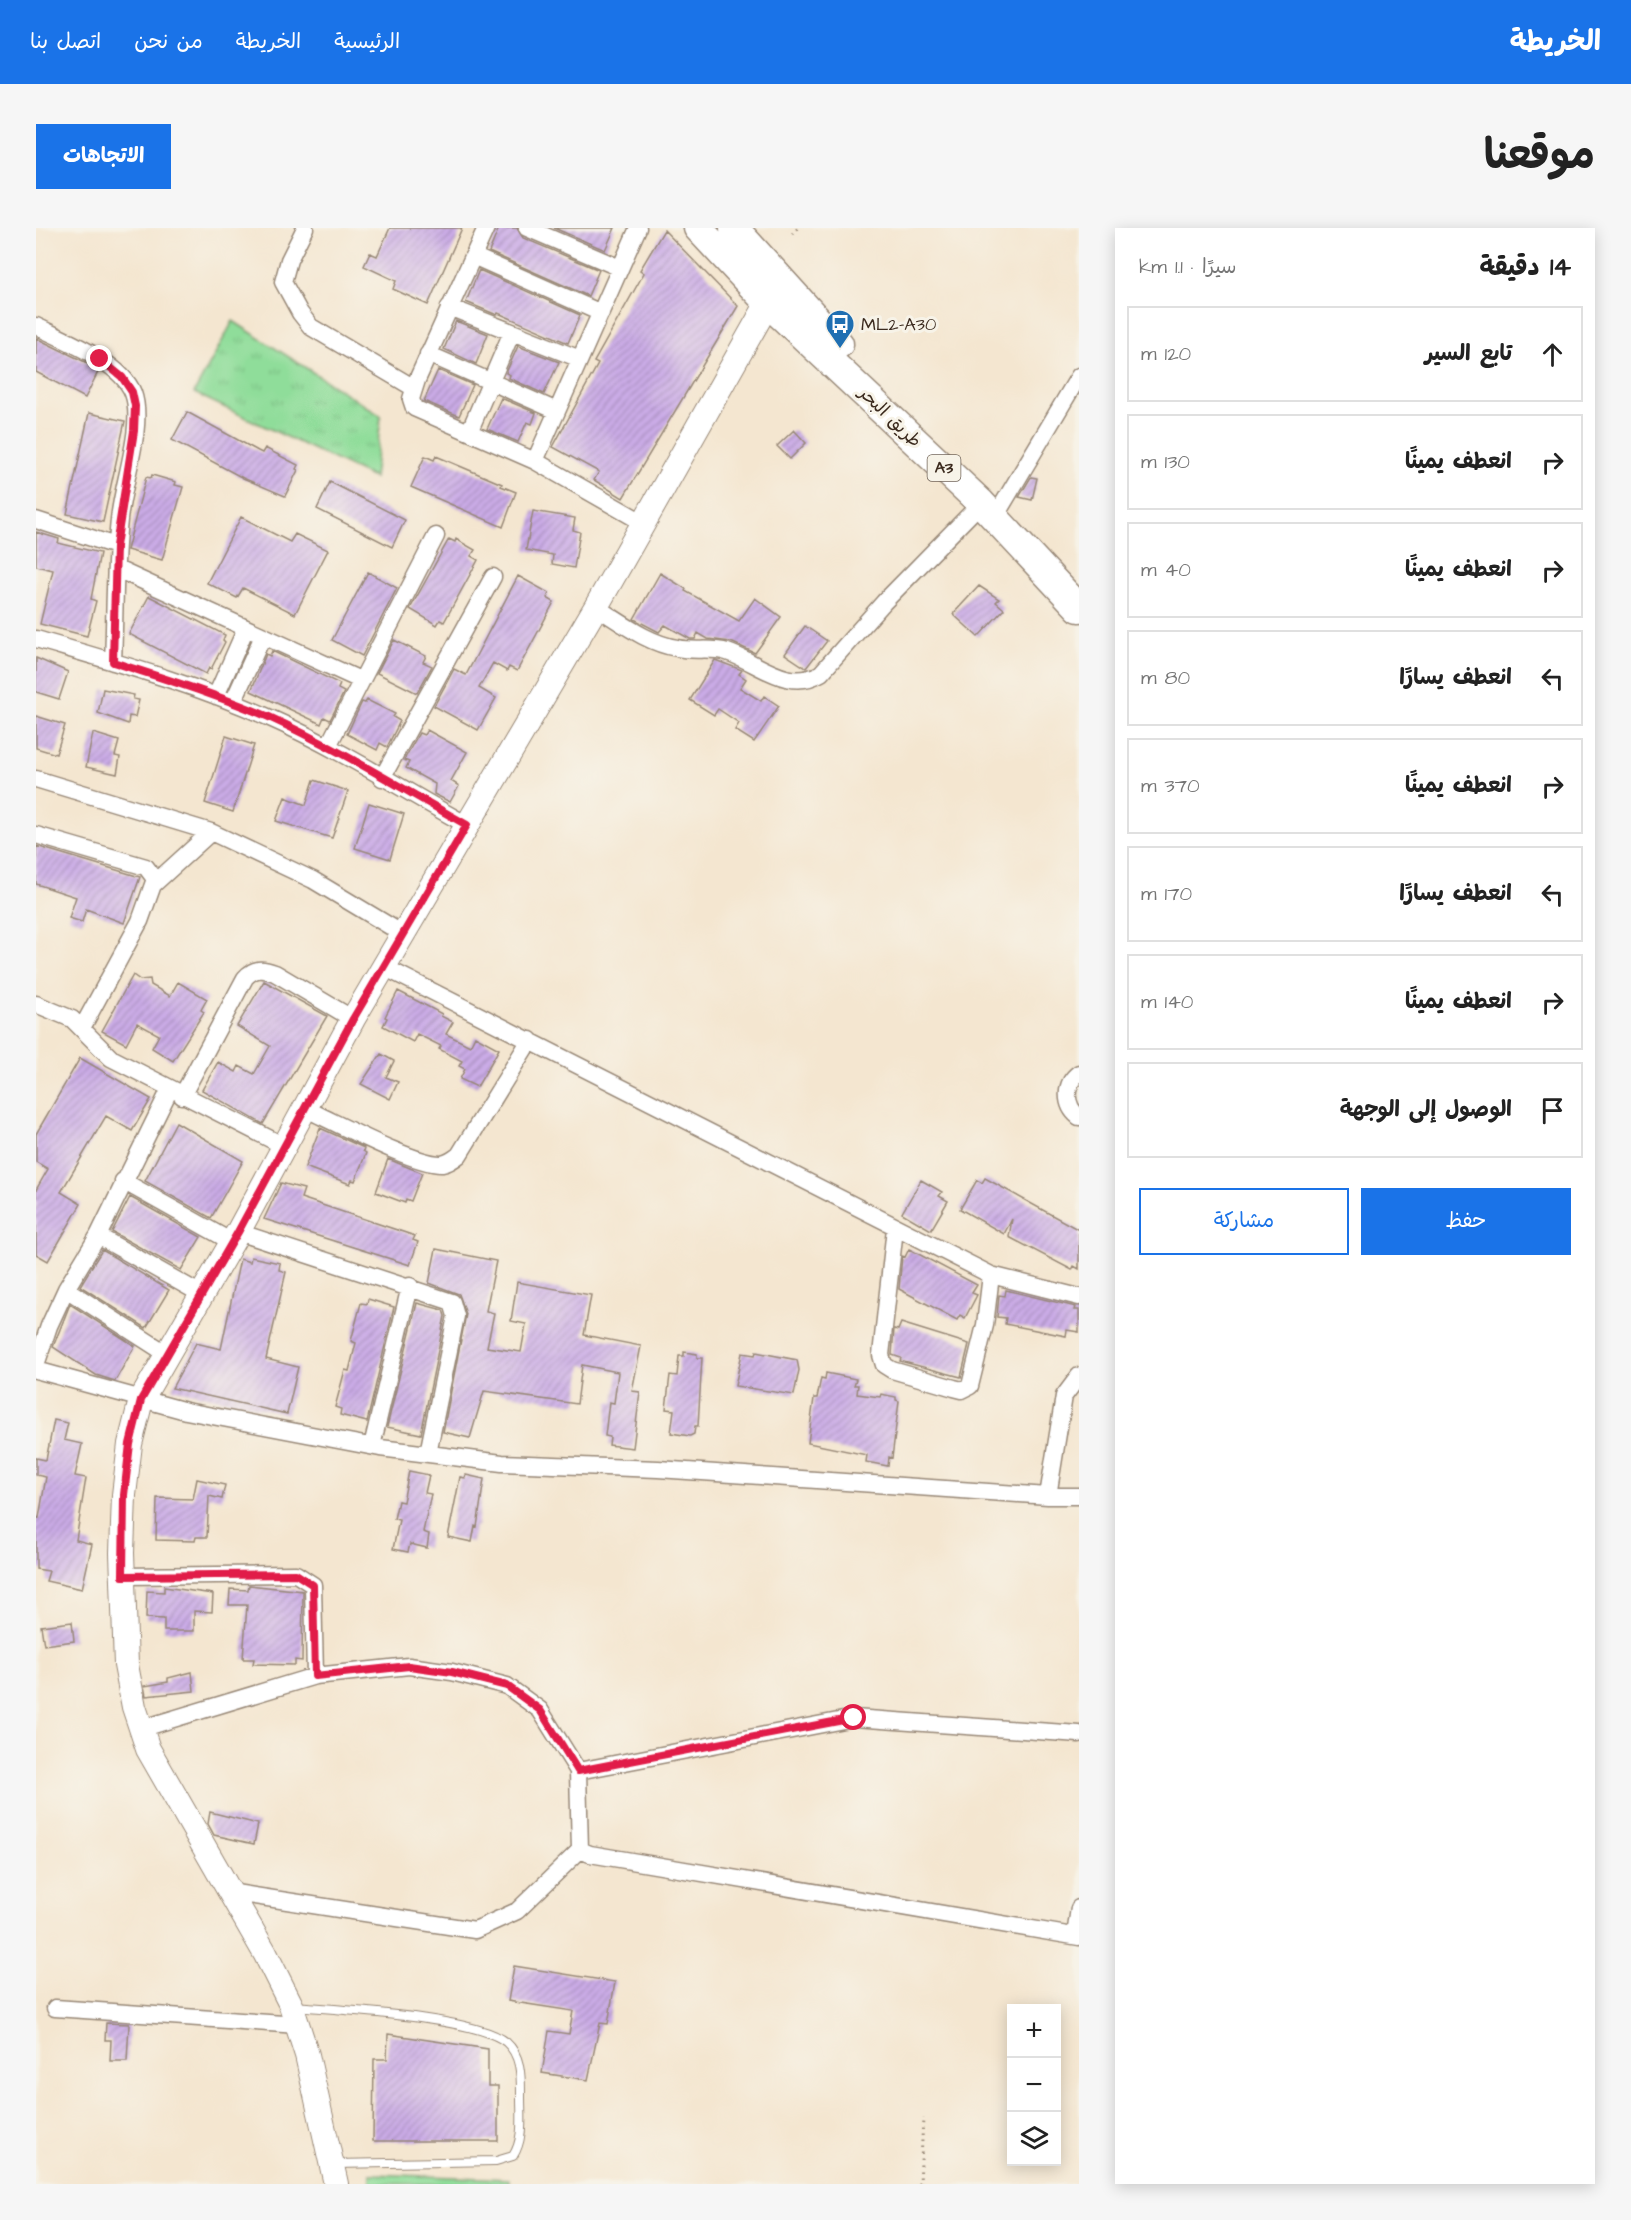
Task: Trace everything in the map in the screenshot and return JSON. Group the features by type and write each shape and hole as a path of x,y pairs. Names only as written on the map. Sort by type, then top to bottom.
{"highway":[{"name":"طريق البحر","path":"698,228 777,294 816,320 991,505 1079,608"},
{"name":"طريق البحر","path":"734,228 777,294"},
{"name":"طريق البحر","path":"991,505 1079,586"}],"main road":[{"path":"334,2174 307,2055 294,2015 265,1953 148,1749 140,1729 126,1665 123,1576 124,1495 130,1444 141,1400 235,1237 353,1019 777,294"}],"street":[{"path":"305,228 289,260 283,282 300,313 311,327 414,388"},
{"path":"486,228 414,388 411,399 414,408 470,430 535,460 642,522"},
{"path":"527,228 620,268"},
{"path":"535,460 638,228"},
{"path":"473,256 601,313"},
{"path":"449,307 580,359"},
{"path":"36,326 100,359 122,377 132,392 135,406 134,431 116,546 113,662"},
{"path":"470,430 512,332"},
{"path":"428,354 557,411"},
{"path":"596,607 639,634 666,646 723,651 780,677 792,680 811,679 821,673 884,602 991,505 1079,376"},
{"path":"36,520 116,546"},
{"path":"328,746 436,536"},
{"path":"117,569 360,680"},
{"path":"382,778 493,577"},
{"path":"216,696 246,628"},
{"path":"233,702 263,636"},
{"path":"36,639 233,702 328,746 467,825"},
{"path":"36,778 211,832 313,880 403,934"},
{"path":"82,1028 140,921 155,883 211,832"},
{"path":"36,835 146,867 154,874 155,883"},
{"path":"384,967 991,1275 1079,1297"},
{"path":"36,1365 49,1326 66,1289 98,1236 123,1181 245,978 251,972 266,970 275,973 353,1019"},
{"path":"36,1004 57,1011 82,1028 93,1043 111,1058 284,1146"},
{"path":"306,1109 393,1150 431,1163 444,1164 459,1155 530,1040"},
{"path":"1079,1073 1068,1086 1067,1096 1070,1106 1079,1117"},
{"path":"123,1181 235,1237 410,1286 452,1302 456,1316 428,1453"},
{"path":"895,1228 881,1355 884,1365 892,1370 962,1390 970,1386 983,1335 991,1275"},
{"path":"98,1236 201,1294"},
{"path":"372,1446 410,1286"},
{"path":"66,1289 167,1354"},
{"path":"36,1370 141,1400 237,1422 372,1446 502,1463 658,1469 1048,1496 1079,1496"},
{"path":"1048,1496 1064,1396 1079,1376"},
{"path":"123,1576 296,1574 306,1578 313,1585 315,1676"},
{"path":"140,1729 315,1676 409,1666 452,1672 507,1686 540,1710 578,1771 580,1850 517,1911 475,1930 229,1892"},
{"path":"578,1771 854,1718 1079,1734"},
{"path":"580,1850 590,1854 1077,1936 1079,1908"},
{"path":"56,2008 294,2015"}],"lane":[{"path":"294,2015 405,2016 487,2031 506,2043 517,2055 521,2075 520,2128 519,2147 513,2156 496,2161 334,2174"}],"path":[{"path":"792,234 798,228"},
{"path":"920,2184 923,2118"}],"green space":[{"path":"233,321 381,416 374,478 194,393"},
{"path":"370,2174 509,2179 509,2184 370,2184"}],"building":[{"path":"390,228 462,228 428,305 393,289 396,281 364,266 370,253 377,256"},
{"path":"499,228 517,228 523,238 599,270 588,296 489,252"},
{"path":"554,228 615,228 605,250"},
{"path":"664,230 738,306 623,498 594,480 599,472 553,447 598,364 594,362 644,273 640,270"},
{"path":"479,270 580,315 568,343 466,302"},
{"path":"456,321 488,334 476,364 444,349"},
{"path":"36,338 85,362 98,372 85,398 36,372"},
{"path":"518,346 559,362 544,394 509,378 510,375 506,373"},
{"path":"438,370 473,385 459,416 424,401"},
{"path":"501,398 536,413 532,424 527,422 518,442 487,429"},
{"path":"187,412 262,453 265,448 298,465 296,469 298,470 285,496 243,478 172,440"},
{"path":"89,413 125,421 103,522 67,514"},
{"path":"794,430 806,443 790,459 777,446"},
{"path":"425,456 434,460 436,456 516,492 503,527 411,487"},
{"path":"152,475 176,482 175,485 183,487 162,560 127,550 146,477 151,478"},
{"path":"1031,477 1037,478 1032,500 1019,497"},
{"path":"330,482 405,520 392,547 317,509"},
{"path":"533,511 575,518 573,530 580,532 574,568 552,564 553,555 526,550"},
{"path":"241,517 290,542 295,534 328,550 295,614 243,588 237,598 207,583"},
{"path":"36,532 59,539 58,543 100,553 91,599 96,601 87,636 40,624 53,570 36,566"},
{"path":"449,539 455,542 456,539 475,550 471,556 478,560 444,622 440,620 437,625 410,609"},
{"path":"368,572 397,588 362,656 332,640"},
{"path":"660,573 686,589 685,591 739,621 755,598 781,617 755,653 731,642 708,639 698,633 695,639 690,639 665,625 659,632 634,619"},
{"path":"518,576 549,593 547,598 554,602 517,671 509,667 507,671 493,663 479,688 496,698 478,730 434,706 454,669 466,675"},
{"path":"979,586 999,599 996,602 1004,609 978,637 953,614"},
{"path":"149,596 225,635 223,640 225,642 206,674 129,634"},
{"path":"805,626 827,641 806,668 785,654"},
{"path":"394,640 426,656 423,662 432,666 417,693 377,673"},
{"path":"272,651 340,684 338,689 344,692 330,720 324,717 321,724 251,691 266,654 270,656"},
{"path":"36,658 68,672 59,699 36,692"},
{"path":"715,660 742,670 739,674 746,679 740,688 761,701 764,696 779,706 754,742 735,730 739,723 718,709 714,715 690,700"},
{"path":"103,689 134,695 133,699 139,700 135,717 129,716 128,724 98,713"},
{"path":"367,700 395,714 393,717 400,721 387,747 380,743 377,750 347,734 362,702 365,703"},
{"path":"36,716 65,725 56,754 36,748"},
{"path":"427,730 467,752 451,781 459,786 450,802 434,794 435,784 406,768 409,762 404,760 419,733 424,735"},
{"path":"93,733 119,741 115,756 120,757 117,774 86,767"},
{"path":"226,736 254,745 233,812 205,803"},
{"path":"314,780 348,791 332,838 276,821 285,797 306,805"},
{"path":"369,803 404,814 390,859 355,848"},
{"path":"36,846 140,877 124,923 86,909 82,922 69,918 76,897 36,884"},
{"path":"133,975 140,980 150,979 151,985 170,996 178,982 207,999 201,1010 204,1012 173,1061 152,1048 159,1035 137,1023 126,1044 102,1031"},
{"path":"264,981 327,1016 263,1124 202,1090 218,1062 236,1072 239,1066 254,1074 270,1046 237,1026"},
{"path":"398,991 453,1022 446,1034 470,1046 475,1036 499,1049 477,1087 460,1079 465,1069 459,1066 462,1061 439,1049 441,1046 417,1034 413,1042 383,1026"},
{"path":"381,1054 394,1061 386,1077 398,1082 390,1099 361,1084"},
{"path":"80,1058 151,1099 132,1131 106,1116 61,1192 81,1204 48,1261 36,1254 36,1190 48,1169 36,1162 36,1134"},
{"path":"176,1122 243,1161 211,1218 145,1181"},
{"path":"320,1128 364,1148 363,1151 366,1153 355,1181 352,1180 350,1184 305,1167"},
{"path":"388,1159 422,1173 411,1201 406,1199 405,1203 376,1192"},
{"path":"985,1178 1079,1230 1079,1269 1074,1266 1072,1270 1009,1237 1012,1219 1004,1234 960,1209 977,1180 982,1183"},
{"path":"921,1180 942,1192 939,1196 948,1201 931,1230 902,1213"},
{"path":"281,1183 304,1189 301,1198 415,1236 413,1240 418,1242 410,1265 264,1219"},
{"path":"130,1197 201,1237 181,1270 112,1232"},
{"path":"436,1249 496,1261 486,1311 494,1313 487,1347 521,1352 526,1324 511,1321 517,1282 591,1295 584,1335 641,1346 632,1391 640,1392 633,1448 609,1445 610,1437 605,1436 609,1402 614,1403 618,1372 582,1365 577,1404 484,1391 470,1438 443,1432 466,1314 459,1294 429,1283"},
{"path":"909,1249 977,1285 972,1293 977,1295 965,1318 960,1315 957,1320 899,1289 902,1256 905,1257"},
{"path":"102,1250 169,1290 146,1328 80,1286"},
{"path":"251,1257 280,1263 279,1270 286,1272 266,1359 298,1367 287,1414 172,1388 196,1343 221,1349 240,1259 250,1262"},
{"path":"1006,1290 1076,1307 1075,1310 1079,1310 1079,1332 1067,1330 1066,1336 1005,1324 1006,1318 997,1317 999,1295 1005,1296"},
{"path":"368,1299 394,1307 367,1422 340,1415 341,1409 335,1407 345,1370 349,1371 356,1343 351,1341 361,1303 367,1304"},
{"path":"417,1303 443,1310 445,1316 421,1434 387,1427"},
{"path":"70,1304 135,1346 115,1381 96,1375 53,1347"},
{"path":"901,1323 969,1344 961,1377 900,1361 901,1358 892,1355 894,1329 898,1330"},
{"path":"684,1352 697,1354 697,1358 702,1358 698,1426 695,1426 694,1434 690,1436 671,1433 674,1410 666,1409 670,1375 677,1376 679,1356 684,1356"},
{"path":"756,1352 797,1360 799,1370 794,1395 735,1386 742,1353 755,1355"},
{"path":"826,1373 856,1379 854,1385 858,1385 857,1394 880,1397 881,1394 896,1397 899,1401 892,1458 889,1457 888,1466 866,1462 867,1455 808,1443 814,1398 817,1398 821,1378 825,1379"},
{"path":"54,1420 68,1423 64,1440 82,1444 75,1476 86,1478 76,1540 92,1544 82,1589 46,1581 49,1571 36,1569 36,1517 39,1518 46,1477 36,1475 36,1458 46,1460"},
{"path":"409,1471 429,1475 425,1493 431,1494 423,1532 429,1534 427,1548 410,1544 408,1552 393,1549 399,1520 394,1519 398,1501 403,1502"},
{"path":"466,1475 484,1479 477,1527 475,1526 472,1542 448,1537 460,1477 465,1478"},
{"path":"197,1479 225,1485 222,1499 209,1496 207,1537 196,1537 195,1541 156,1540 157,1498 193,1499"},
{"path":"249,1585 303,1591 302,1661 295,1660 295,1665 253,1664 254,1659 243,1659 247,1605 229,1605 230,1589 248,1590"},
{"path":"164,1587 213,1594 212,1612 194,1611 194,1631 164,1631 164,1619 146,1618 147,1591 164,1592"},
{"path":"72,1622 74,1641 44,1645 41,1626"},
{"path":"192,1672 194,1691 146,1696 144,1686 168,1682 168,1678"},
{"path":"210,1812 258,1824 254,1844 214,1835 208,1824"},
{"path":"514,1966 615,1982 608,2024 600,2023 588,2080 542,2073 549,2031 569,2034 573,2011 508,2001"},
{"path":"106,2023 129,2024 127,2061 110,2061 111,2040 105,2040"},
{"path":"388,2034 488,2049 488,2086 498,2086 498,2141 373,2141 374,2059 387,2059"}],"place":[{"name":"ML2-A30","path":"840,350"}],"route":[{"path":"100,359 122,377 132,392 135,406 134,431 116,546 113,662 233,702 270,717 328,746 467,825 353,1019 238,1232 141,1400 130,1444 124,1495 123,1576 296,1574 306,1578 313,1585 315,1676 409,1666 452,1672 507,1686 540,1710 578,1771 854,1718"}]}
